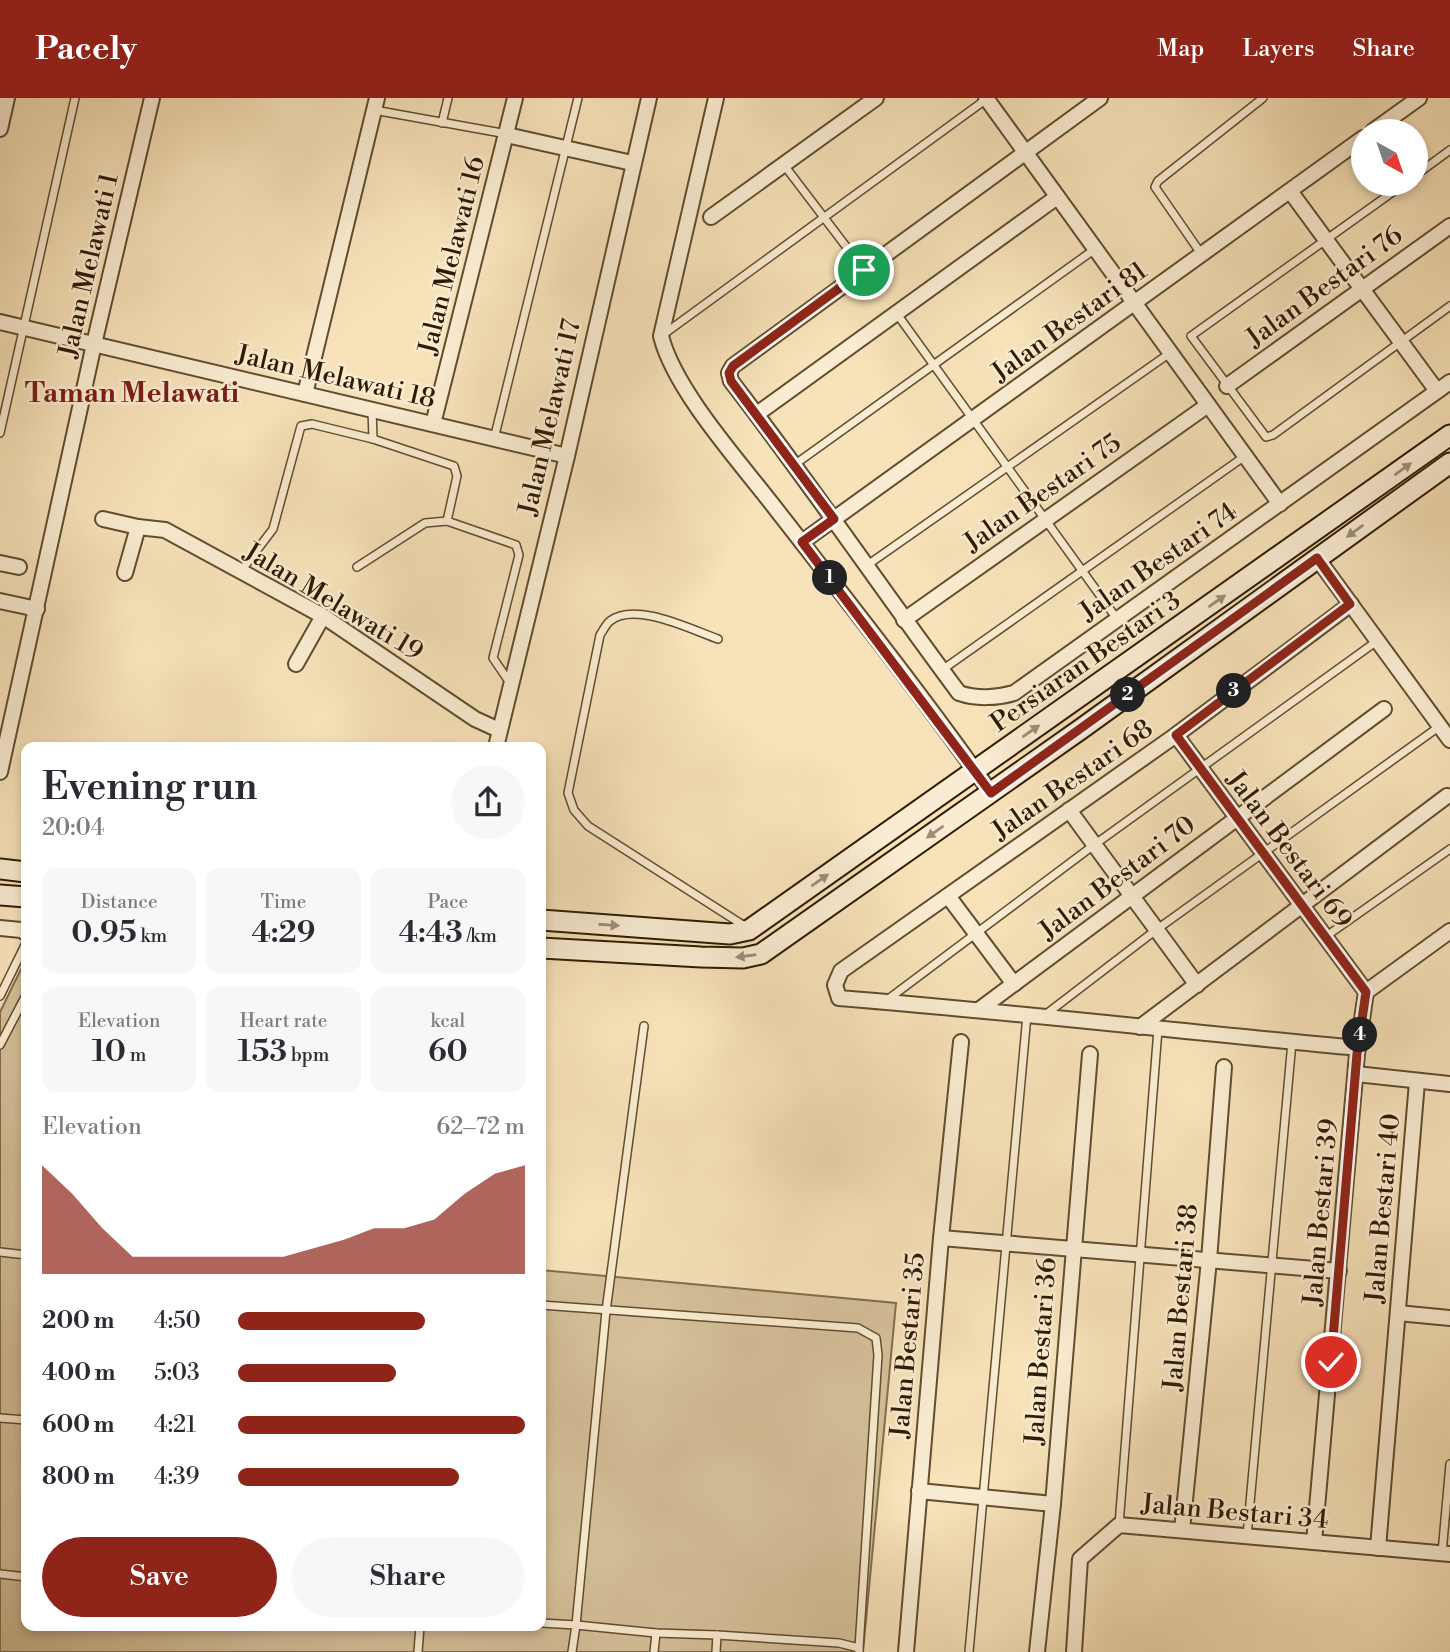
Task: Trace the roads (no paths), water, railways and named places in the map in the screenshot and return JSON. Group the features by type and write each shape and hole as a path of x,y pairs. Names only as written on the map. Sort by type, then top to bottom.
{"street":[{"path":"0,130 7,98"},
{"name":"Jalan Melawati 1","path":"0,772 3,746 37,609 94,344 152,98"},
{"name":"Jalan Melawati 16","path":"433,424 515,98"},
{"name":"Jalan Melawati 17","path":"497,742 567,456 649,98"},
{"path":"716,98 661,336 665,352 697,406 991,793"},
{"path":"711,217 876,98"},
{"path":"987,98 1280,504"},
{"name":"Jalan Bestari 74","path":"1100,98 733,366 729,373 731,381 959,694 970,697 1014,693 1450,382"},
{"path":"1390,119 1419,98"},
{"path":"305,394 375,104"},
{"path":"507,135 632,163"},
{"name":"Jalan Bestari 81","path":"802,542 1351,147"},
{"path":"1290,191 1437,391"},
{"path":"757,414 1057,197"},
{"name":"Jalan Bestari 76","path":"1227,386 1450,226"},
{"name":"Jalan Melawati 18","path":"0,322 567,456"},
{"name":"Jalan Bestari 75","path":"904,620 1208,405"},
{"name":"Persiaran Bestari 3","path":"749,930 1450,435"},
{"name":"Persiaran Bestari 3","path":"546,948 720,958 743,958 761,954 991,793 1450,463"},
{"name":"Jalan Melawati 19","path":"103,519 165,530 323,616 475,719 499,730"},
{"path":"125,573 138,527"},
{"path":"1317,558 1450,740"},
{"path":"0,563 19,567"},
{"path":"0,601 37,609"},
{"name":"Jalan Bestari 68","path":"884,1002 839,999 835,985 841,971 1176,735 1350,604"},
{"path":"296,664 323,616"},
{"name":"Jalan Bestari 70","path":"980,1009 1384,709"},
{"name":"Jalan Bestari 69","path":"1176,735 1366,992"},
{"path":"1140,1027 1447,796"},
{"path":"1069,810 1197,985"},
{"path":"0,869 21,871"},
{"path":"0,895 21,897"},
{"path":"948,896 1014,984"},
{"path":"546,920 730,934 749,930"},
{"path":"0,928 21,930"},
{"path":"1366,992 1450,931"},
{"name":"Jalan Bestari 39","path":"1314,1542 1358,1051 1366,992"},
{"path":"884,1002 1044,1015 1358,1051"},
{"name":"Jalan Bestari 35","path":"906,1652 941,1238 961,1042"},
{"name":"Jalan Bestari 36","path":"1037,1652 1090,1054"},
{"name":"Jalan Bestari 38","path":"1182,1531 1209,1260 1224,1067"},
{"path":"1356,1074 1450,1084"},
{"name":"Jalan Bestari 40","path":"1378,1548 1417,1082"},
{"path":"941,1238 1339,1271"},
{"path":"1398,1313 1450,1318"},
{"path":"919,1491 1052,1504"},
{"name":"Jalan Bestari 34","path":"1074,1652 1080,1559 1119,1525 1446,1554"}],"lane":[{"path":"0,433 75,98"},
{"path":"442,123 448,98"},
{"path":"494,439 579,98"},
{"path":"661,336 987,98"},
{"path":"1202,255 1155,187 1158,180 1263,98"},
{"path":"375,104 442,123 507,135"},
{"path":"1428,166 1450,150"},
{"path":"783,164 864,270"},
{"path":"1387,196 1191,336 1266,437 1273,435 1450,306"},
{"path":"794,465 1095,249"},
{"path":"897,314 1117,620"},
{"path":"866,566 1170,353"},
{"path":"372,409 373,439"},
{"path":"241,571 273,529 302,426 312,424 373,439 454,466 457,476 447,521"},
{"path":"942,670 1245,456"},
{"path":"357,566 425,523 447,521 512,542 519,550 493,658 510,684"},
{"path":"718,639 645,614 627,615 611,621 600,635 568,793 574,810 588,826 749,930"},
{"path":"884,1002 975,932 1378,640"},
{"path":"1044,1015 1156,930 1440,726"},
{"path":"1325,937 1450,849"},
{"path":"0,994 21,953"},
{"path":"0,1045 21,1005"},
{"path":"969,1652 1027,1014"},
{"path":"572,1652 583,1571 606,1311 644,1026"},
{"path":"1119,1525 1158,1029"},
{"path":"1247,1536 1292,1042"},
{"path":"0,1252 21,1254"},
{"path":"546,1305 858,1328 876,1338 878,1355 859,1650 839,1643 717,1634 656,1633 546,1623"},
{"path":"0,1418 21,1420"},
{"path":"1446,1554 1450,1464"},
{"path":"0,1574 21,1576"},
{"path":"418,1652 419,1631"},
{"path":"654,1652 656,1633"},
{"path":"716,1652 717,1634"}],"district":[{"name":"Taman Melawati","path":"132,392"}]}
